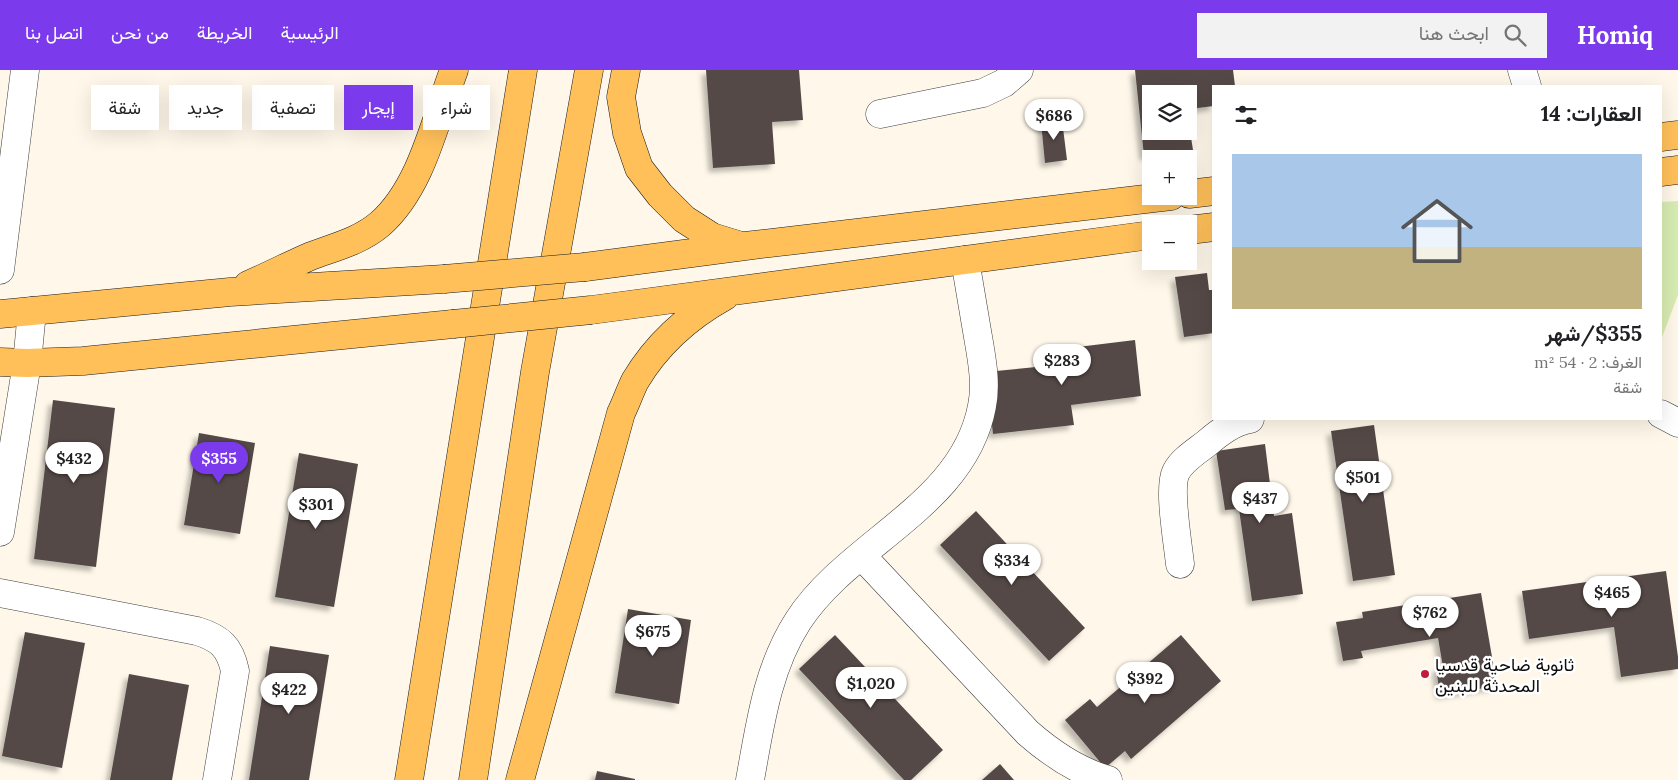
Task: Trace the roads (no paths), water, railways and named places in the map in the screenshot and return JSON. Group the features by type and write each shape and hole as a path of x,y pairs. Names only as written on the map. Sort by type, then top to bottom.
{"main road":[{"path":"230,292 311,256 362,236 380,223 398,205 410,184 433,134 443,98 454,70"},
{"path":"409,780 523,70"},
{"path":"473,780 535,372 589,70"},
{"path":"626,70 621,97 627,133 639,168 660,195 684,219 712,237 744,246"},
{"path":"1662,137 1678,135"},
{"path":"1662,172 1678,170"},
{"path":"1197,193 1212,191"},
{"path":"0,314 230,292 444,279 585,267 744,246 1142,199"},
{"path":"1197,229 1212,227"},
{"path":"0,362 27,363 93,360 592,310 1142,236"},
{"path":"520,780 621,413 635,382 654,354 676,328 703,308 733,291"}],"street":[{"path":"0,270 26,70"},
{"path":"880,114 983,93 1004,83 1019,70"},
{"path":"1522,70 1527,85"},
{"path":"750,780 763,706 776,662 798,621 826,585 923,503 951,475 972,442 982,406 983,366 965,260"},
{"path":"0,532 27,363 32,312"},
{"path":"1662,415 1678,423"},
{"path":"1180,564 1172,487 1177,470 1182,463 1218,434 1236,422 1245,420"},
{"path":"861,555 1028,733 1049,751 1072,765 1108,780"},
{"path":"0,593 197,631 219,640 233,659 235,671 217,780"}],"place":[{"name":"ثانوية ضاحية قدسيا المحدثة للبنين","path":"1425,674"}]}
